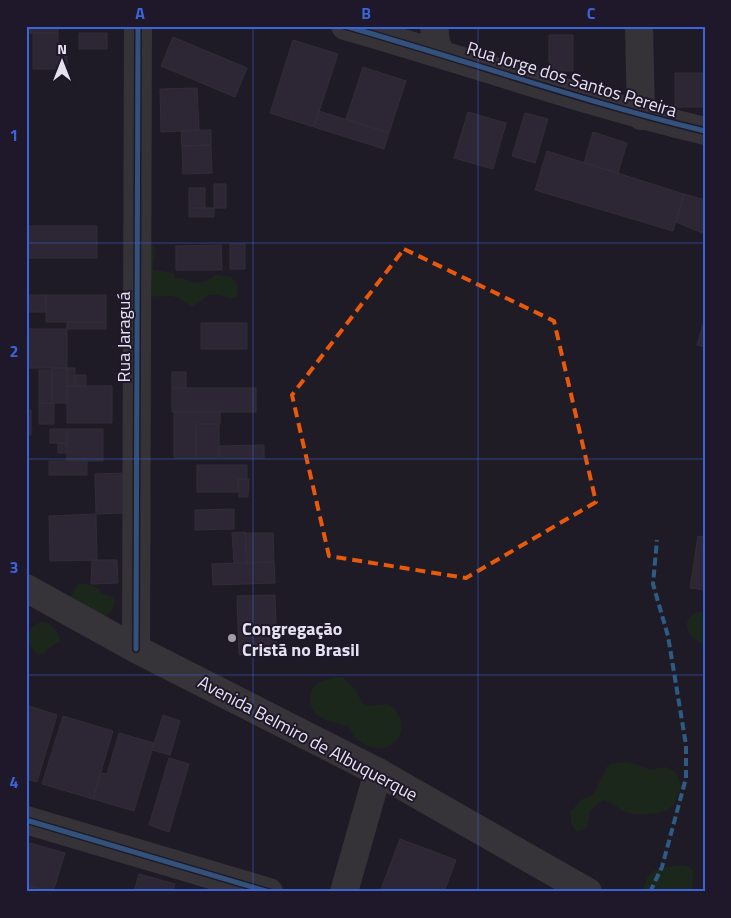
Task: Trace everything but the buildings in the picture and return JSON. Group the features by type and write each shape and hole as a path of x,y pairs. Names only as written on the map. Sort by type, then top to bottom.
{"main road":[{"name":"Avenida Belmiro de Albuquerque","path":"26,588 136,649 378,772 588,892"}],"street":[{"name":"Rua Jaraguá","path":"136,649 138,26"},
{"name":"Rua Jorge dos Santos Pereira","path":"345,26 442,54 640,116 705,131"},
{"path":"434,26 436,42 442,54"},
{"path":"639,26 640,116"},
{"path":"344,892 378,772"},
{"path":"26,820 269,892"}],"highlighted area":[{"path":"404,249 554,321 596,502 466,578 329,556 292,395"}],"green space":[{"path":"141,245 152,245 154,248 153,270 174,273 175,278 200,283 216,275 231,277 237,284 238,295 234,298 209,295 192,306 174,297 156,297 148,292"},
{"path":"78,584 92,585 102,594 112,596 115,602 112,611 103,617 70,598"},
{"path":"705,612 705,644 694,639 688,630 688,620 692,615"},
{"path":"43,622 49,624 54,629 60,641 43,654 38,654 30,646 29,636 33,627"},
{"path":"338,677 343,678 355,689 362,703 367,706 387,704 396,712 401,721 401,730 397,739 391,745 381,748 370,747 356,738 349,726 325,719 314,711 310,697 313,687 322,681"},
{"path":"626,762 650,770 665,767 675,771 681,786 673,805 662,812 636,814 626,812 612,803 602,800 590,811 587,827 577,832 571,822 571,811 583,799 593,795 607,767 611,764"},
{"path":"682,865 693,870 692,892 643,892 648,877 655,871"}],"marked path":[{"path":"650,892 662,867 686,778 686,745 668,636 653,584 657,540"}],"cycle path":[{"path":"136,649 138,26"},
{"path":"345,26 570,94 705,131"},
{"path":"26,820 269,892"}],"place":[{"name":"Congregação Cristã no Brasil","path":"232,638"}]}
